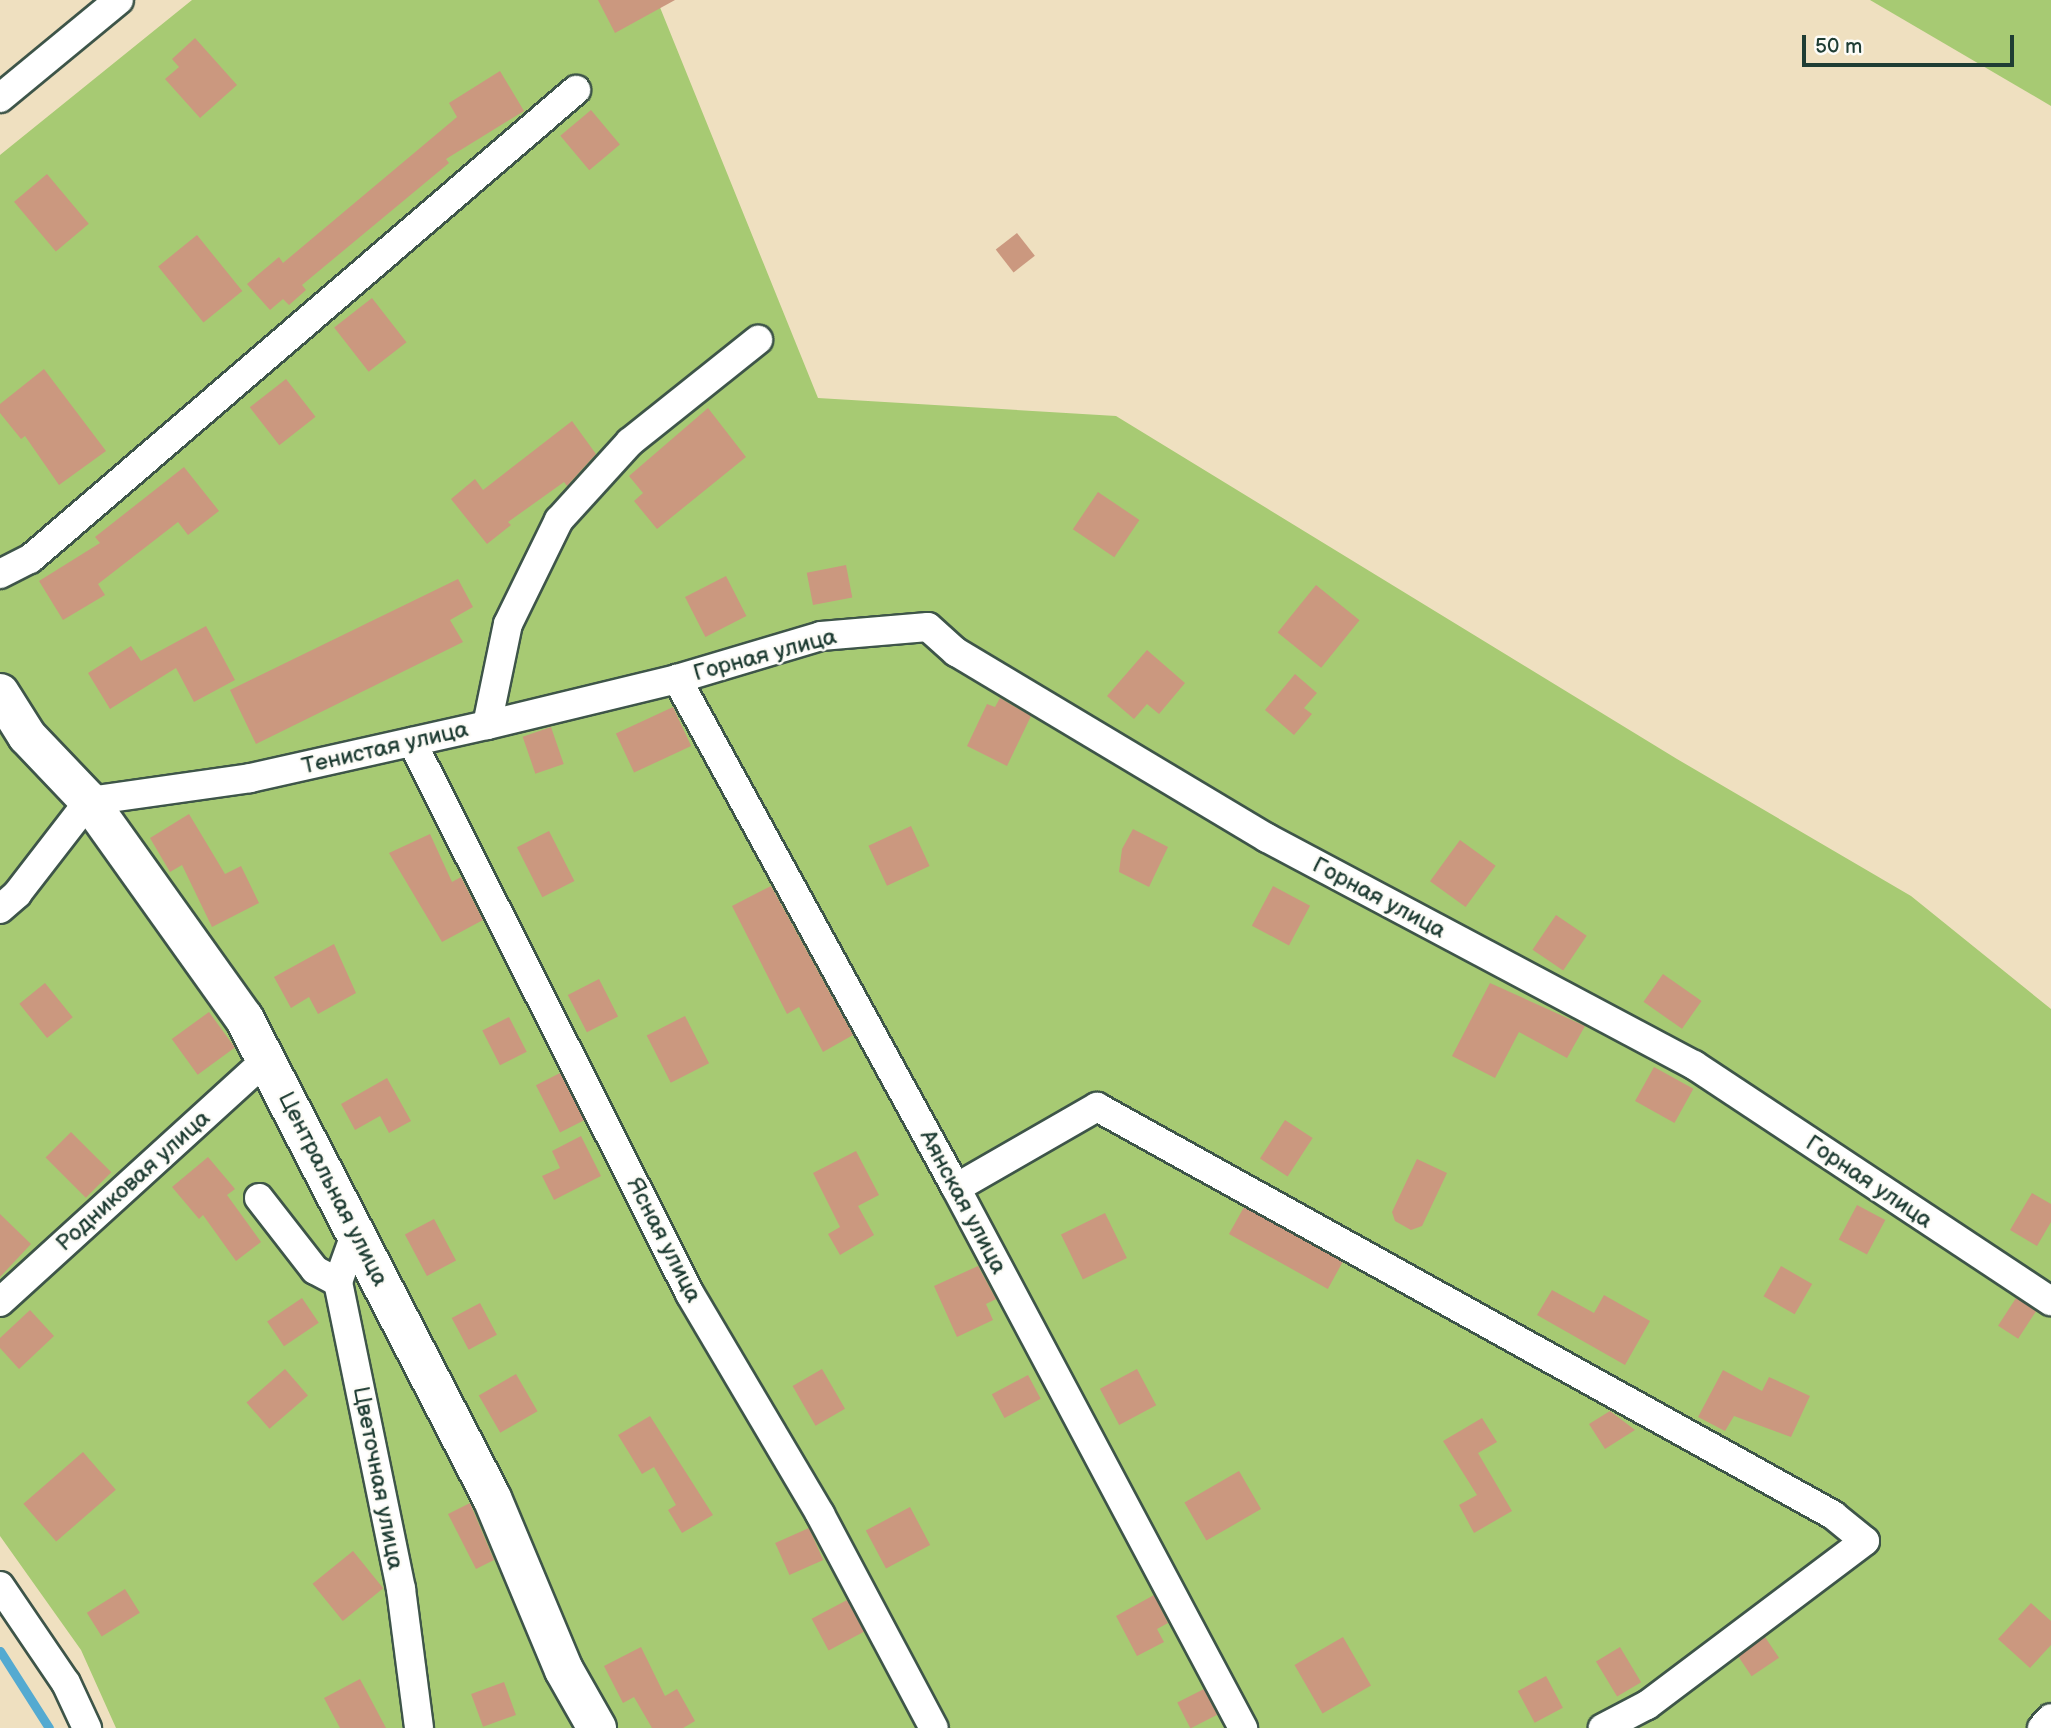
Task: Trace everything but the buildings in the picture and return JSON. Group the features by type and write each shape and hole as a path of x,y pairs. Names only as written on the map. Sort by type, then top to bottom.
{"main road":[{"name":"Центральная улица","path":"0,693 27,736 89,802 244,1018 492,1498 564,1670 597,1728"}],"street":[{"path":"0,98 120,0"},
{"path":"0,574 30,559 576,90"},
{"path":"487,725 508,624 559,520 630,442 758,340"},
{"name":"Горная улица","path":"677,679 821,636 928,627 956,652 1267,838 1694,1065 2051,1301"},
{"name":"Тенистая улица","path":"89,802 250,778 677,679"},
{"name":"Аянская улица","path":"677,679 956,1188 1242,1728"},
{"name":"Ясная улица","path":"412,742 690,1294 820,1514 934,1728"},
{"path":"0,909 18,894 89,802"},
{"name":"Родниковая улица","path":"0,1302 266,1060"},
{"path":"956,1188 1097,1107 1821,1508 1865,1541 1647,1705 1603,1728"},
{"path":"259,1198 315,1270 338,1282 356,1232"},
{"name":"Цветочная улица","path":"338,1282 401,1589 419,1728"},
{"path":"0,1586 66,1683 87,1728"},
{"path":"2042,1728 2051,1718"}],"green space":[{"path":"192,0 657,0 818,398 1116,416 1677,759 1911,896 2051,1009 2051,1728 116,1728 81,1650 0,1536 0,155"},
{"path":"1870,0 2051,0 2051,106"}],"waterway":[{"path":"0,1651 49,1728"}]}
